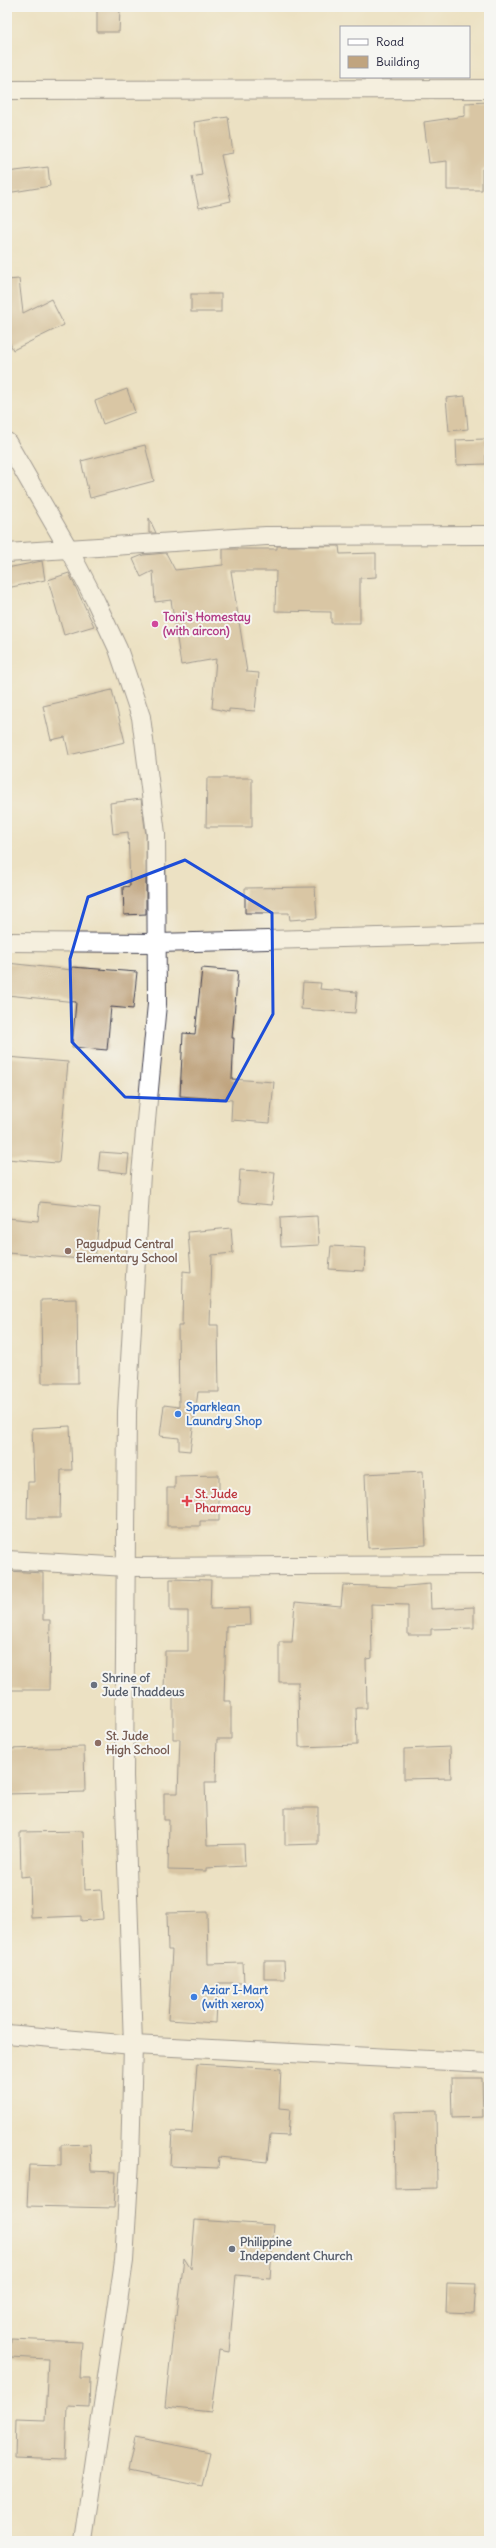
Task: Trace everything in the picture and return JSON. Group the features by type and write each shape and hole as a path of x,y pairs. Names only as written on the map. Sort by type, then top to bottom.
{"street":[{"path":"7,90 489,90"},
{"path":"7,442 68,548 118,649 141,717 156,834 157,1004 142,1174 127,1412 127,1567 123,1641 124,1776 133,2045 124,2261 82,2541"},
{"path":"7,553 266,536 489,535"},
{"path":"7,942 157,943 489,934"},
{"path":"7,1560 127,1567 489,1565"},
{"path":"7,2034 133,2045 489,2063"}],"highlighted area":[{"path":"185,860 272,913 273,1014 226,1101 125,1097 72,1042 70,959 88,897"}],"building":[{"path":"97,9 120,9 119,32 97,32"},
{"path":"489,102 489,168 482,169 482,190 447,190 447,161 429,163 424,122 465,116 465,103"},
{"path":"228,117 233,153 221,155 231,201 199,208 192,177 202,175 194,122"},
{"path":"48,167 50,186 7,193 7,172"},
{"path":"19,279 23,313 51,299 64,325 13,350 7,337 7,280"},
{"path":"191,294 221,294 221,312 191,312"},
{"path":"127,389 135,412 103,424 95,401"},
{"path":"465,396 468,429 449,431 446,398"},
{"path":"485,439 486,464 457,465 456,440"},
{"path":"145,445 154,481 90,498 81,461"},
{"path":"149,518 156,533 149,533"},
{"path":"277,546 339,546 340,554 376,553 376,577 360,578 360,623 331,623 331,612 275,611 276,571 231,571 247,672 259,673 255,711 229,709 229,712 212,708 216,659 181,665 171,600 155,602 153,571 141,577 133,559 143,555 166,553 175,570 223,565 223,549 277,549"},
{"path":"42,561 45,580 7,588 7,568"},
{"path":"69,573 94,626 64,635 48,580"},
{"path":"112,690 125,742 69,755 65,737 51,740 43,706"},
{"path":"207,778 252,778 252,827 206,827"},
{"path":"141,799 146,835 146,914 124,915 123,887 130,886 128,832 113,834 110,803"},
{"path":"315,887 317,918 290,920 289,913 245,913 245,888"},
{"path":"7,963 72,970 72,967 137,972 133,1009 111,1007 107,1050 72,1047 76,1002 7,995"},
{"path":"202,968 238,971 232,1038 234,1038 232,1079 274,1082 270,1123 231,1120 232,1100 180,1096 183,1033 195,1034"},
{"path":"303,982 321,983 320,989 357,992 355,1013 301,1009"},
{"path":"7,1057 68,1062 59,1162 57,1163 7,1159"},
{"path":"100,1152 129,1154 127,1173 98,1170"},
{"path":"240,1170 275,1172 272,1205 238,1202"},
{"path":"40,1202 100,1208 95,1260 7,1253 7,1218 38,1221"},
{"path":"317,1216 319,1245 281,1247 280,1218"},
{"path":"231,1228 233,1253 212,1255 210,1325 218,1325 219,1392 198,1392 190,1451 179,1450 179,1438 160,1436 164,1405 179,1407 178,1326 182,1326 183,1271 191,1272 188,1232"},
{"path":"331,1246 366,1248 364,1271 329,1269"},
{"path":"77,1299 78,1383 42,1383 41,1300"},
{"path":"70,1426 72,1470 61,1470 60,1518 27,1518 28,1482 34,1482 32,1428"},
{"path":"423,1471 426,1545 368,1548 365,1474"},
{"path":"219,1475 219,1521 200,1521 200,1526 167,1526 167,1488 175,1488 175,1476"},
{"path":"7,1571 43,1573 43,1620 50,1620 49,1690 7,1690"},
{"path":"170,1579 211,1580 210,1609 250,1608 251,1625 226,1626 224,1701 231,1701 231,1739 217,1739 216,1782 205,1782 207,1845 244,1844 245,1866 206,1868 206,1871 168,1870 169,1820 164,1820 164,1793 178,1793 180,1739 173,1739 173,1692 164,1692 165,1651 188,1651 188,1611 170,1611"},
{"path":"430,1584 431,1609 474,1607 474,1628 431,1629 431,1635 408,1635 408,1605 371,1604 372,1658 366,1659 367,1708 356,1708 357,1745 299,1747 298,1682 279,1682 279,1642 292,1642 295,1602 341,1606 343,1585 395,1587"},
{"path":"84,1747 85,1792 7,1794 7,1749"},
{"path":"450,1747 451,1778 404,1779 404,1749"},
{"path":"285,1808 318,1808 318,1844 285,1845"},
{"path":"83,1831 85,1890 101,1889 103,1919 81,1921 81,1916 31,1918 30,1876 21,1877 20,1832"},
{"path":"207,1912 208,1964 243,1963 244,1983 218,1983 216,2023 168,2020 172,1950 168,1950 167,1913"},
{"path":"264,1961 284,1961 285,1979 264,1979"},
{"path":"197,2064 281,2069 279,2108 290,2109 288,2136 270,2135 267,2162 219,2157 218,2168 170,2166 172,2132 192,2133"},
{"path":"451,2078 482,2078 483,2117 452,2118"},
{"path":"436,2111 437,2188 395,2189 394,2112"},
{"path":"90,2144 91,2171 116,2172 114,2208 27,2206 29,2165 61,2166 61,2145"},
{"path":"195,2220 274,2225 270,2278 236,2275 229,2352 219,2350 211,2412 165,2407 175,2315 177,2315 184,2258 191,2269"},
{"path":"447,2283 476,2284 474,2313 446,2312"},
{"path":"11,2339 82,2342 80,2378 90,2378 89,2407 67,2406 65,2460 15,2458 16,2420 45,2421 48,2359 10,2357"},
{"path":"135,2437 210,2452 202,2486 128,2471"}],"place":[{"name":"Toni's Homestay (with aircon)","path":"155,624"},
{"name":"Pagudpud Central Elementary School","path":"68,1251"},
{"name":"Sparklean Laundry Shop","path":"178,1414"},
{"name":"St. Jude Pharmacy","path":"187,1501"},
{"name":"Shrine of Jude Thaddeus","path":"94,1685"},
{"name":"St. Jude High School","path":"98,1743"},
{"name":"Aziar I-Mart (with xerox)","path":"194,1997"},
{"name":"Philippine Independent Church","path":"232,2249"}]}
